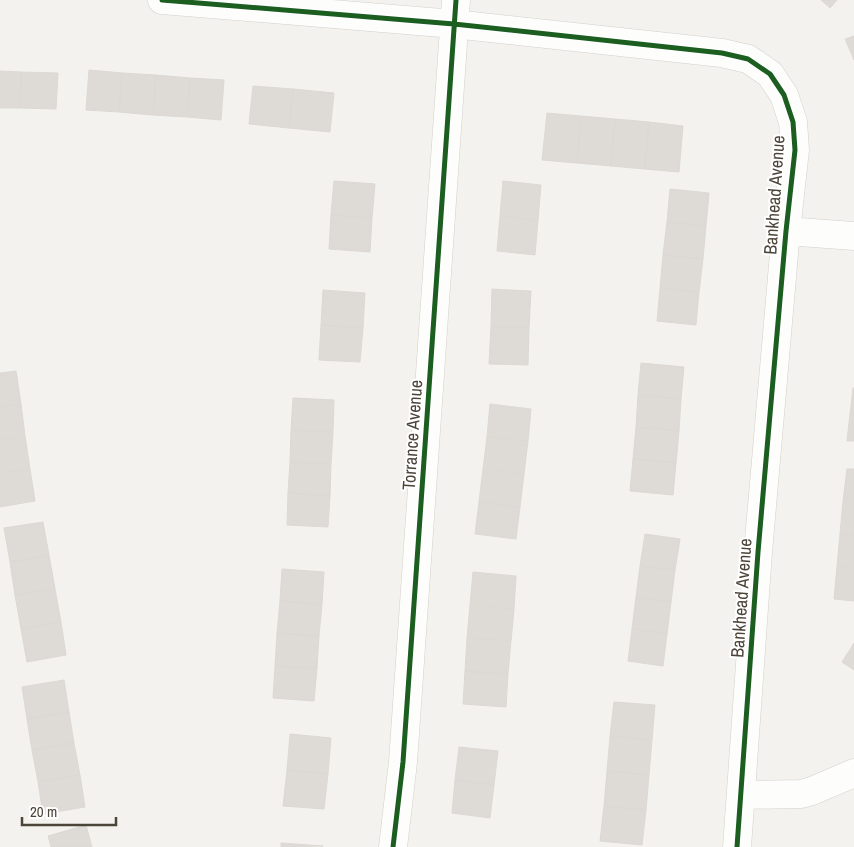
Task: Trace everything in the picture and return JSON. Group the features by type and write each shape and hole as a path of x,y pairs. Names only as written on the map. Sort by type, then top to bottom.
{"street":[{"name":"Bankhead Avenue","path":"162,0 455,12 722,53 748,59 770,74 784,95 793,122 795,150 786,231 759,542 737,847"},
{"name":"Torrance Avenue","path":"393,847 403,762 455,12"},
{"path":"786,231 854,236"},
{"path":"741,795 801,794 854,772"}],"building":[{"path":"821,0 837,0 830,8"},
{"path":"854,36 854,60 845,39"},
{"path":"89,70 122,73 119,112 86,110"},
{"path":"0,71 21,72 20,108 0,108"},
{"path":"21,72 58,73 56,109 20,108"},
{"path":"122,73 156,75 153,115 119,112"},
{"path":"156,75 190,78 187,117 153,115"},
{"path":"190,78 224,80 221,120 187,117"},
{"path":"253,86 293,89 289,128 249,124"},
{"path":"293,89 334,93 330,132 289,128"},
{"path":"547,113 581,116 577,163 542,160"},
{"path":"581,116 615,119 611,166 577,163"},
{"path":"615,119 649,122 645,169 611,166"},
{"path":"649,122 683,126 679,172 645,169"},
{"path":"334,181 375,184 372,218 331,215"},
{"path":"503,181 541,185 538,220 500,216"},
{"path":"670,189 709,193 706,226 667,222"},
{"path":"331,215 372,218 370,252 329,249"},
{"path":"500,216 538,220 535,255 497,251"},
{"path":"667,222 706,226 703,259 663,255"},
{"path":"663,255 703,259 699,292 660,288"},
{"path":"660,288 699,292 696,325 657,321"},
{"path":"492,289 531,291 529,328 491,327"},
{"path":"323,290 365,293 363,328 321,325"},
{"path":"321,325 363,328 360,362 319,360"},
{"path":"491,327 529,328 528,365 489,364"},
{"path":"641,363 684,367 681,399 638,395"},
{"path":"16,371 21,404 0,407 0,373"},
{"path":"854,388 854,415 850,414"},
{"path":"638,395 681,399 679,431 636,427"},
{"path":"293,398 334,400 333,432 291,430"},
{"path":"21,404 25,436 0,440 0,407"},
{"path":"490,404 531,409 528,441 487,437"},
{"path":"850,414 854,415 854,441 847,441"},
{"path":"636,427 679,431 676,463 633,459"},
{"path":"291,430 333,432 331,464 290,462"},
{"path":"25,436 30,469 0,473 0,440"},
{"path":"487,437 528,441 524,474 483,469"},
{"path":"633,459 676,463 673,495 630,491"},
{"path":"290,462 331,464 330,496 288,493"},
{"path":"30,469 35,501 0,507 0,473"},
{"path":"483,469 524,474 520,507 479,502"},
{"path":"847,469 854,469 854,502 843,501"},
{"path":"288,493 330,496 328,527 287,525"},
{"path":"843,501 854,502 854,535 840,534"},
{"path":"479,502 520,507 516,539 475,534"},
{"path":"43,522 49,555 10,562 4,528"},
{"path":"645,534 680,539 675,570 640,566"},
{"path":"840,534 854,535 854,568 837,566"},
{"path":"49,555 55,589 15,595 10,562"},
{"path":"640,566 675,570 671,602 636,597"},
{"path":"837,566 854,568 854,601 834,599"},
{"path":"282,569 324,572 322,604 280,601"},
{"path":"473,572 516,576 514,609 470,605"},
{"path":"55,589 61,622 21,629 15,595"},
{"path":"636,597 671,602 667,634 632,629"},
{"path":"280,601 322,604 319,636 277,633"},
{"path":"470,605 514,609 511,641 467,638"},
{"path":"61,622 66,655 27,662 21,629"},
{"path":"632,629 667,634 663,666 628,661"},
{"path":"277,633 319,636 317,668 275,666"},
{"path":"467,638 511,641 508,674 465,671"},
{"path":"854,643 854,670 842,662"},
{"path":"275,666 317,668 314,701 273,698"},
{"path":"465,671 508,674 506,707 463,704"},
{"path":"64,680 69,712 27,719 22,687"},
{"path":"614,702 655,705 652,740 610,736"},
{"path":"69,712 74,743 32,750 27,719"},
{"path":"290,734 331,738 328,774 287,770"},
{"path":"610,736 652,740 649,775 607,771"},
{"path":"74,743 80,775 38,782 32,750"},
{"path":"459,747 498,751 494,785 455,780"},
{"path":"287,770 328,774 324,809 283,806"},
{"path":"607,771 649,775 646,810 604,806"},
{"path":"80,775 85,807 43,814 38,782"},
{"path":"455,780 494,785 490,818 452,813"},
{"path":"604,806 646,810 642,845 600,841"},
{"path":"86,825 92,847 51,847 48,836"},
{"path":"281,843 323,846 281,847"}],"cycle path":[{"path":"162,0 454,24 722,53 748,59 770,74 784,95 793,122 795,150 786,231 758,552 737,847"},
{"path":"393,847 403,762 456,0"}]}
